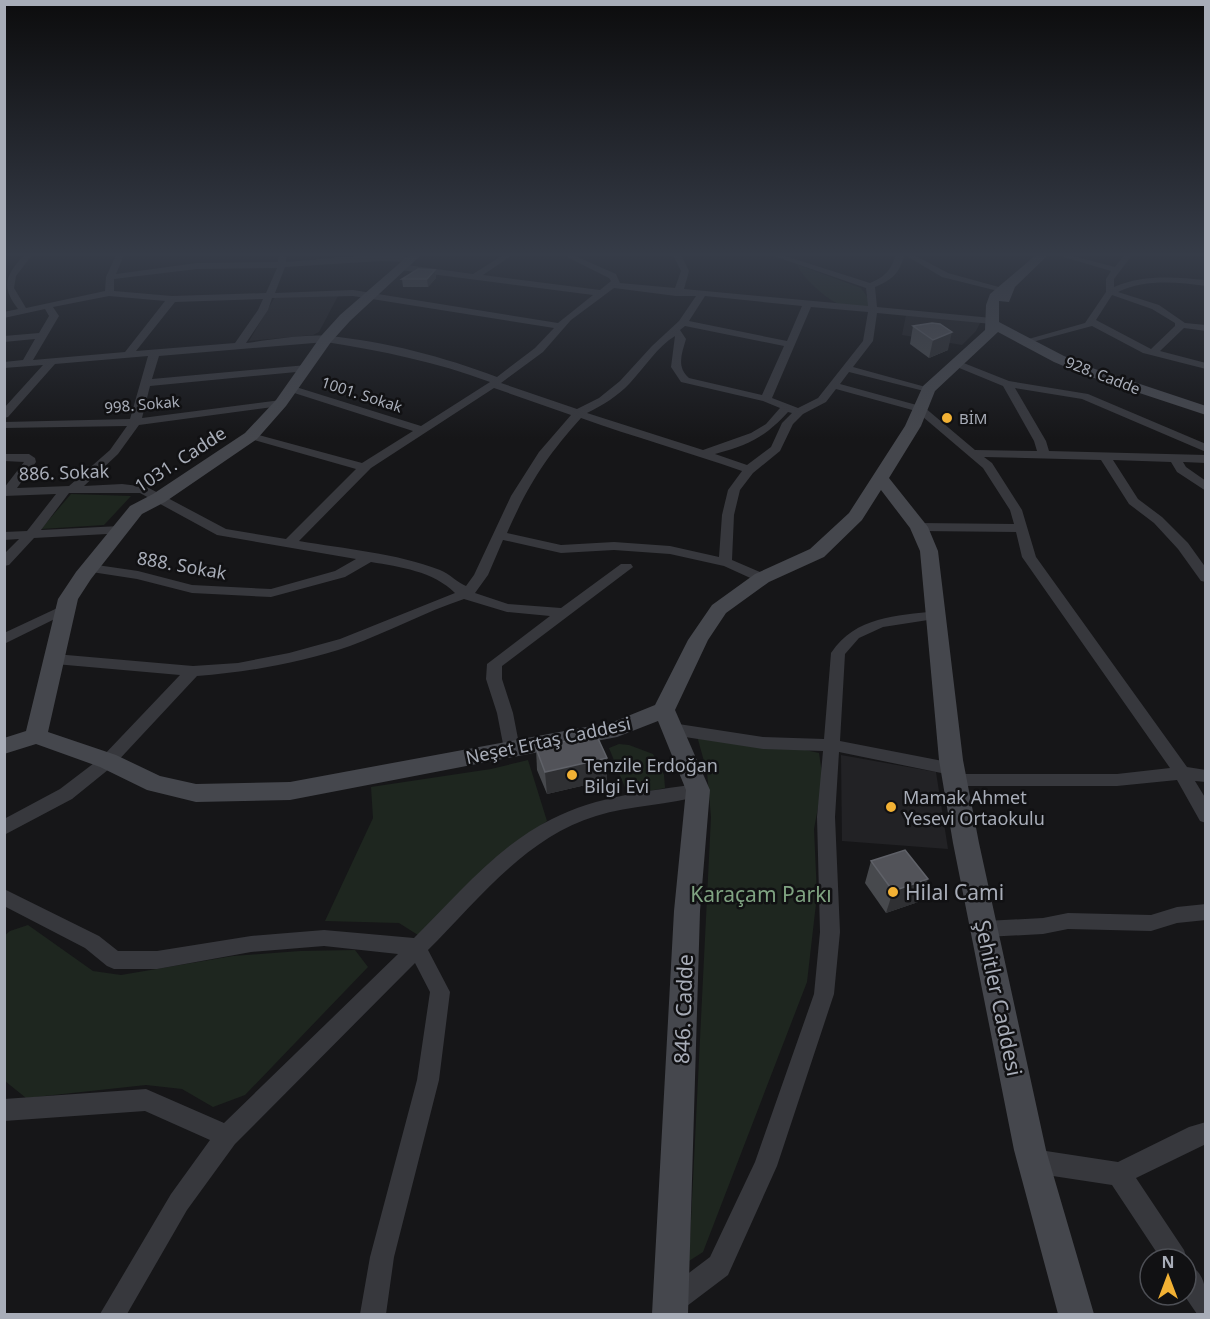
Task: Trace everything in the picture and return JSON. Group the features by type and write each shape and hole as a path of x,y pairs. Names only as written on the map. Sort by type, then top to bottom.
{"street":[{"path":"27,362 54,317"},
{"path":"127,356 158,317"},
{"path":"239,345 258,317"},
{"name":"1031. Cadde","path":"36,736 68,599 90,568 136,510 159,498 251,436 281,403 326,339 348,317"},
{"path":"497,317 560,326"},
{"path":"289,544 365,468 539,350 560,326 572,317"},
{"path":"55,659 193,671 238,668 290,658 345,642 429,606 464,594 482,575 517,496 537,464 579,413 603,400 624,383 655,348 679,327 686,317"},
{"path":"766,399 802,317"},
{"path":"725,562 728,515 734,490 750,470 776,449 788,423 799,412 822,400 868,341 872,317"},
{"path":"926,317 996,324"},
{"path":"998,317 996,324 1000,338 959,360 928,389 913,426 856,516 817,553 762,578 719,609 698,640 668,719 763,743 831,745 954,774 1117,780 1182,773 1206,776"},
{"path":"1028,342 1088,325 1093,317"},
{"path":"1172,317 1180,325 1206,328"},
{"path":"1090,321 1117,337 1153,352 1206,366"},
{"name":"928. Cadde","path":"996,324 1090,372 1206,411"},
{"path":"1153,352 1180,325"},
{"path":"679,327 789,344"},
{"path":"679,327 681,339 675,362 680,377 693,383 766,399 799,412"},
{"path":"4,339 42,336"},
{"path":"4,365 326,339 382,348 458,366 579,413 750,470"},
{"path":"4,562 69,490 114,452 135,422 154,354"},
{"path":"4,415 53,360"},
{"path":"959,360 1007,384 1084,396 1206,449"},
{"path":"146,383 307,368"},
{"path":"845,368 928,389"},
{"path":"1007,384 1040,441 1044,454"},
{"path":"832,385 920,409 988,466 1016,510 1029,557 1182,773 1206,816"},
{"name":"1001. Sokak","path":"292,388 423,430"},
{"name":"998. Sokak","path":"4,425 135,422 281,403"},
{"path":"702,453 726,448 758,433 772,424 786,408"},
{"path":"251,436 365,468"},
{"path":"973,453 1206,459"},
{"path":"4,457 29,458 30,462 6,492"},
{"path":"1105,457 1133,501 1158,520 1183,546 1206,578"},
{"path":"1175,458 1181,469 1206,487"},
{"name":"Şehitler Caddesi","path":"880,478 919,527 929,551 954,774 1033,1161 1076,1314"},
{"name":"886. Sokak","path":"6,492 143,490 222,532 369,557 433,572 448,579 464,594"},
{"path":"919,527 1021,528"},
{"path":"4,536 120,530"},
{"path":"498,535 561,549 614,546 670,550 725,562 762,578"},
{"name":"888. Sokak","path":"90,568 138,575 192,589 271,593 340,574 369,557"},
{"path":"512,748 505,713 494,679 495,664 626,567"},
{"path":"464,594 507,608 565,613"},
{"path":"4,639 66,608"},
{"path":"670,1308 719,1266 765,1166 824,994 830,932 826,817 838,653 854,635 880,623 936,615"},
{"path":"4,828 66,794 108,761 193,671"},
{"name":"Neşet Ertaş Caddesi","path":"36,736 108,761 155,784 196,793 290,791 668,719"},
{"name":"846. Cadde","path":"668,719 698,790 687,911 670,1308"},
{"path":"4,746 36,736"},
{"path":"113,1314 179,1202 227,1136 509,857 559,823 600,808 643,798 698,790"},
{"path":"4,897 92,942 114,960 158,960 251,944 324,938 417,947"},
{"path":"985,929 1043,926 1068,921 1151,923 1177,915 1206,912"},
{"path":"373,1314 382,1257 428,1080 440,992 417,947"},
{"path":"4,1110 146,1100 227,1136"},
{"path":"1033,1161 1119,1174 1197,1135 1206,1133"},
{"path":"1119,1174 1167,1247"}],"shaded area":[{"path":"263,317 327,317 319,332 313,335 249,341"},
{"path":"906,317 981,321 976,331 962,345 902,335"},
{"name":"Mamak Ahmet Yesevi Ortaokulu","path":"841,755 936,772 948,849 842,841"}],"green space":[{"path":"71,494 131,496 104,525 41,529"},
{"name":"Karaçam Parkı","path":"697,736 788,746 819,753 823,780 814,829 817,895 807,982 703,1252 689,1261 711,817 707,772"},
{"path":"619,744 629,745 653,754 664,775 665,788 628,795 609,748"},
{"path":"528,760 547,821 494,859 418,935 399,923 325,921 373,818 371,787 491,769"},
{"path":"28,925 93,971 121,975 233,956 300,951 355,950 368,967 245,1095 213,1107 182,1089 146,1085 26,1098 5,1081 4,936 10,931"}],"building":[{"path":"940,324 952,332 933,340 913,326"},
{"path":"596,734 607,758 545,772 536,748"},
{"path":"905,850 928,879 893,891 871,861"}],"place":[{"name":"BİM","path":"947,418"},
{"name":"Tenzile Erdoğan Bilgi Evi","path":"572,775"},
{"name":"Mamak Ahmet Yesevi Ortaokulu","path":"891,807"},
{"name":"Hilal Cami","path":"893,892"}]}
